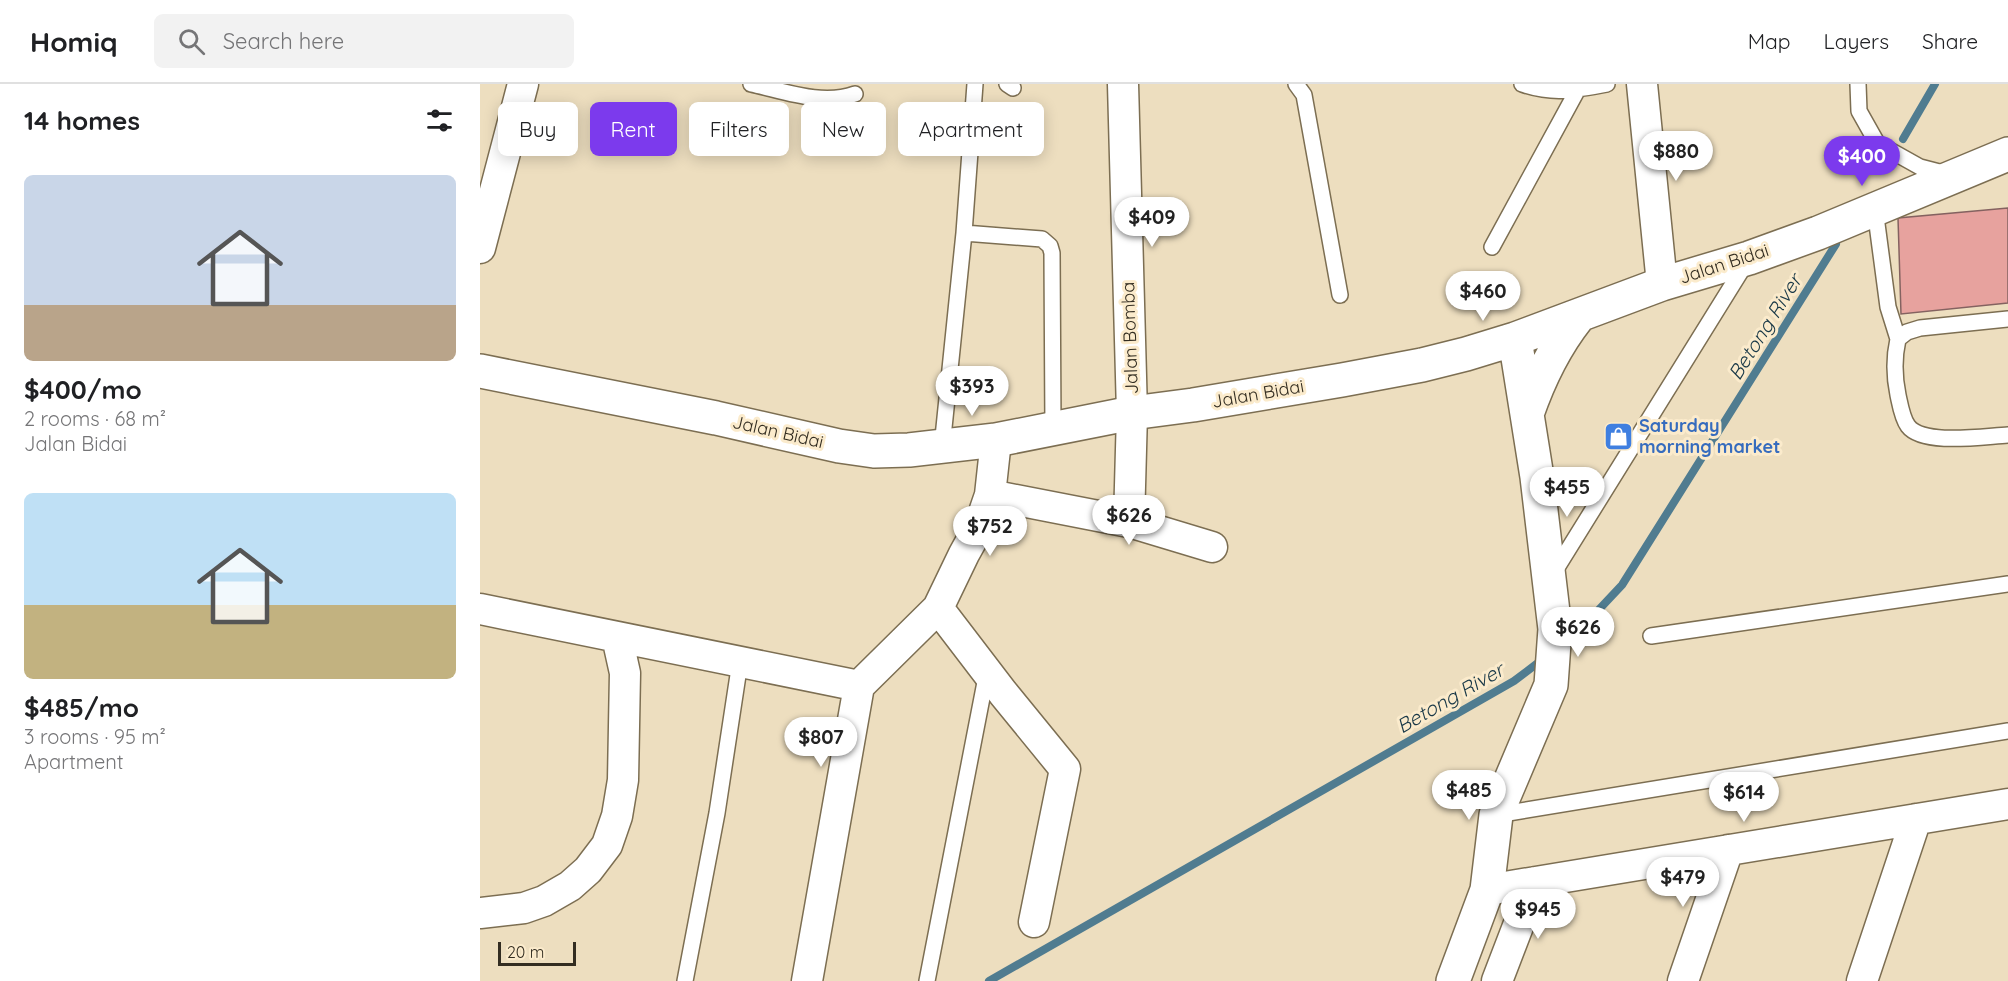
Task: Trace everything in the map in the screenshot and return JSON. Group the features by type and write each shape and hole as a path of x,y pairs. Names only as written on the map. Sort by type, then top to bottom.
{"street":[{"path":"480,248 523,84"},
{"name":"Jalan Bomba","path":"1123,84 1132,413 1129,522"},
{"path":"1642,84 1662,284"},
{"name":"Jalan Bidai","path":"480,371 716,418 839,446 874,451 909,450 996,440 1132,413 1342,380 1466,354 1578,317 1662,284 1749,258 2008,154"},
{"path":"1526,410 1563,335 1578,317"},
{"path":"1453,981 1487,890 1496,815 1551,685 1555,628 1537,477 1515,339"},
{"path":"1466,354 1501,375 1526,410"},
{"path":"807,981 859,686 938,608 979,527 990,495 996,440"},
{"path":"990,495 1129,522 1212,547"},
{"path":"938,608 1065,770 1034,922"},
{"path":"480,609 859,686"},
{"path":"480,913 524,908 544,902 570,886 588,870 607,845 617,816 623,780 625,673 617,637"},
{"path":"1487,890 2008,804"},
{"path":"1862,981 1916,819"},
{"path":"1683,981 1728,850"},
{"path":"1497,981 1535,882"}],"lane":[{"path":"751,84 821,99 842,99 855,94"},
{"path":"942,447 964,233 975,84"},
{"path":"1296,84 1304,95 1340,295"},
{"path":"1522,84 1540,90 1607,84"},
{"path":"1858,84 1859,111 1877,143 1920,166 1954,176"},
{"path":"1492,247 1578,87"},
{"path":"1875,209 1888,307 1898,339 1894,356 1896,388 1900,408 1908,427 1924,435 1944,439 2008,435"},
{"path":"964,233 1042,239 1050,246 1052,253 1053,429"},
{"path":"1549,580 1749,258"},
{"path":"1898,339 1907,332 1920,328 2008,319"},
{"path":"1651,636 2008,585"},
{"path":"685,981 741,662"},
{"path":"927,981 987,672"},
{"path":"1496,815 2008,731"}],"building":[{"path":"2008,208 2008,303 1901,314 1898,218"}],"waterway":[{"name":"Betong River","path":"1903,139 1935,84"},
{"name":"Betong River","path":"1565,643 1622,585 1836,244"},
{"name":"Betong River","path":"989,981 1514,681 1543,659"}],"place":[{"name":"Saturday morning market","path":"1618,436"}]}
